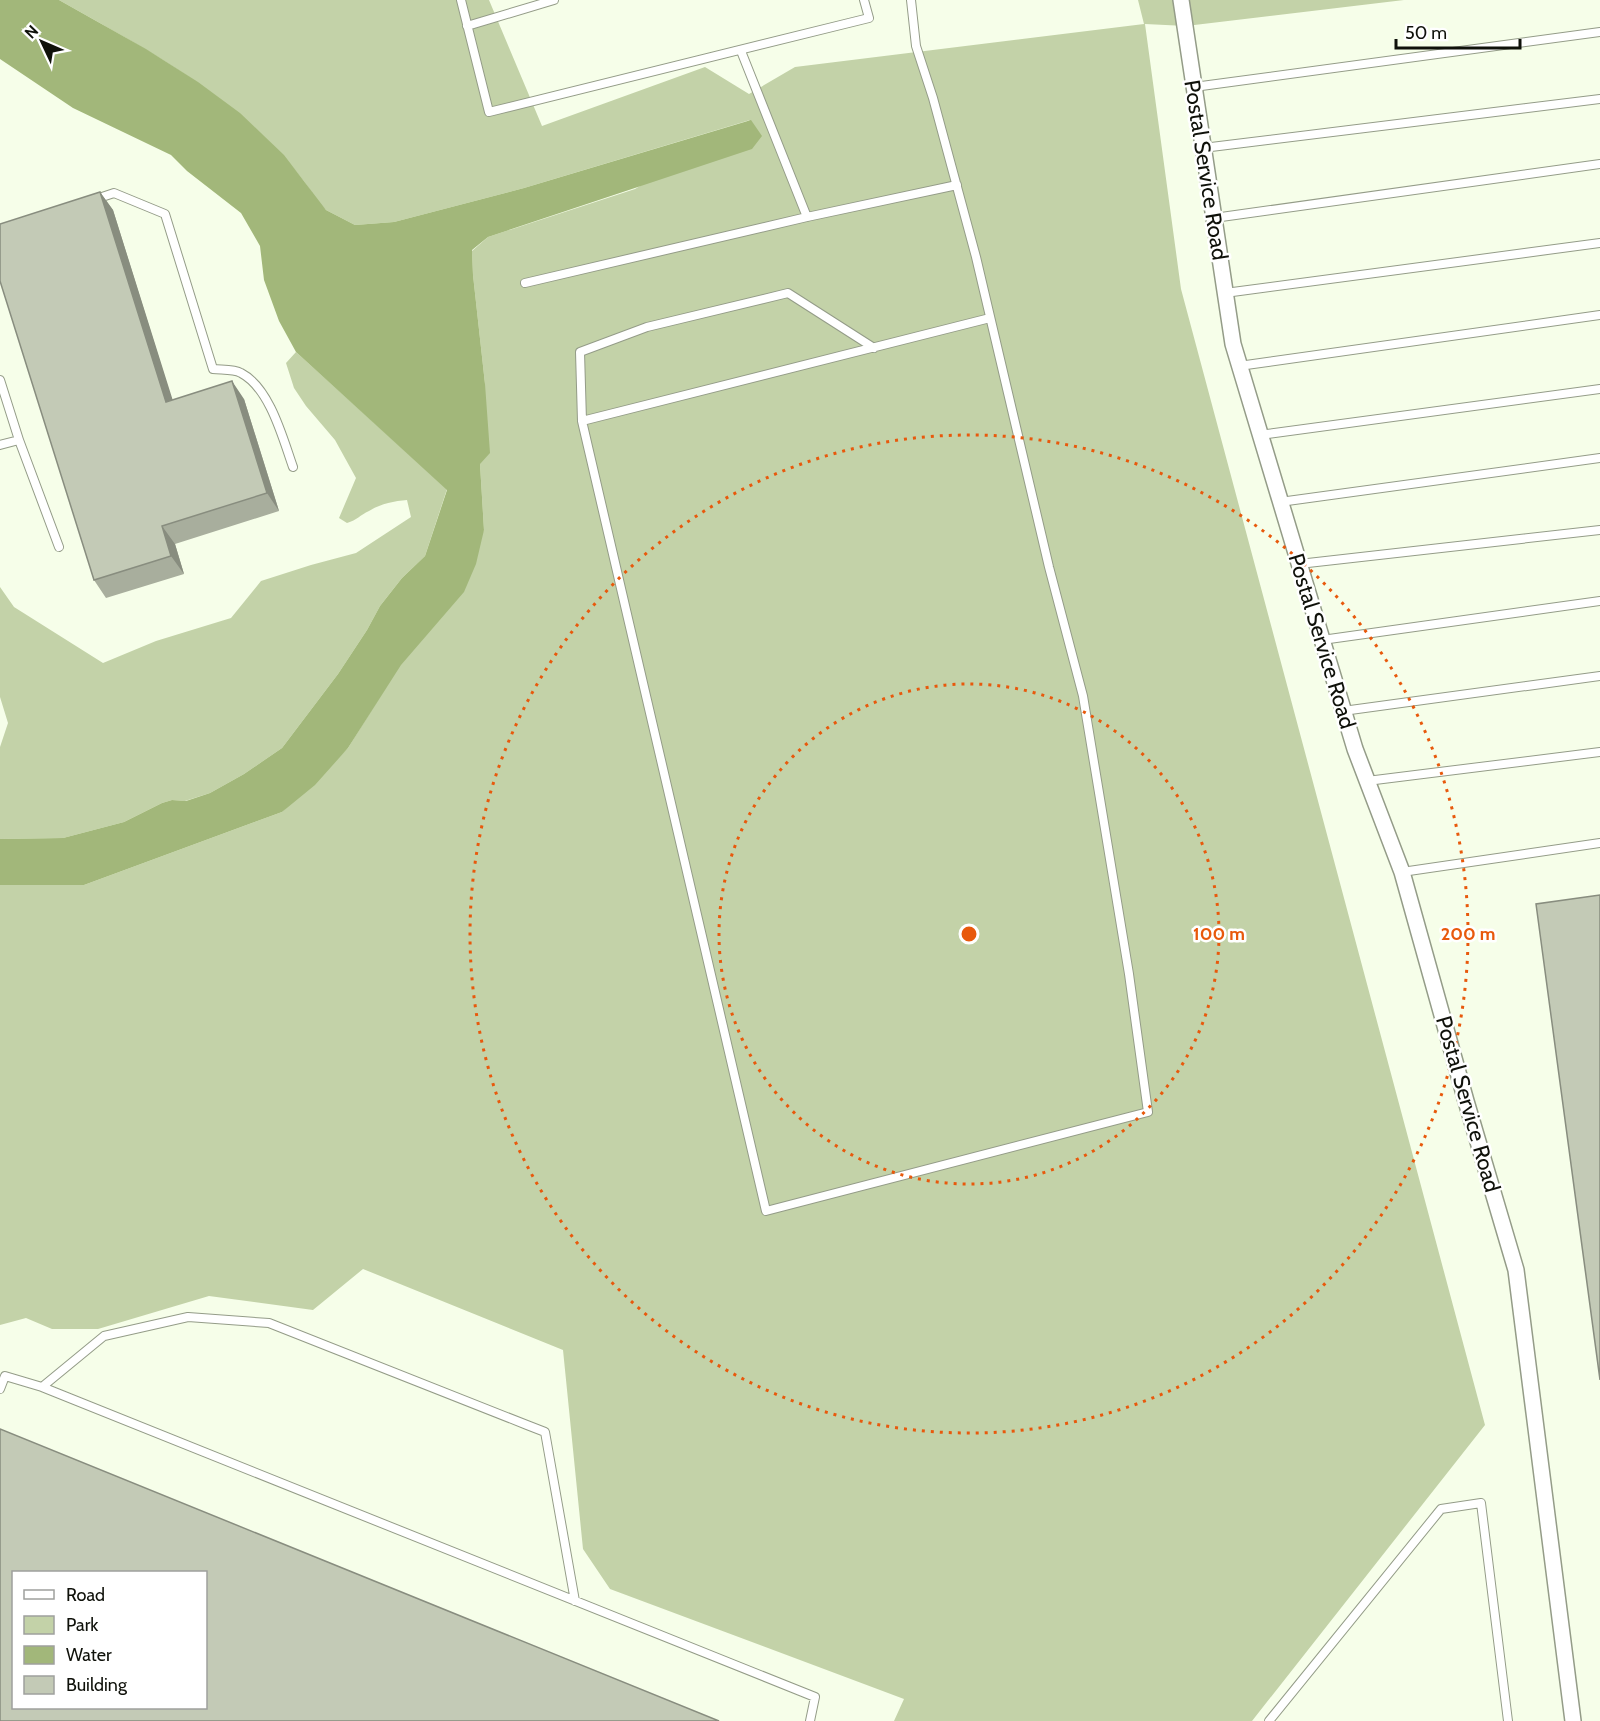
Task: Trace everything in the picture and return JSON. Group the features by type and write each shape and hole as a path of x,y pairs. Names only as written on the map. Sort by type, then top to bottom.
{"street":[{"name":"Postal Service Road","path":"1181,0 1233,345 1343,711 1402,872 1516,1270 1573,1721"}],"lane":[{"path":"461,0 489,112 869,18 864,0"},
{"path":"467,26 554,0"},
{"path":"874,348 788,293 647,327 580,352 582,421 766,1211 1148,1112 1129,974 1083,696 1049,567 957,185 916,46 911,0"},
{"path":"1194,87 1600,32"},
{"path":"741,51 807,217"},
{"path":"1203,148 1600,99"},
{"path":"1214,218 1600,164"},
{"path":"525,283 807,217 957,185"},
{"path":"91,201 114,194 165,214 213,369 240,372 258,387 275,418 293,467"},
{"path":"1225,292 1600,243"},
{"path":"1239,366 1600,315"},
{"path":"582,421 990,318"},
{"path":"0,380 19,440 59,547"},
{"path":"1260,435 1600,389"},
{"path":"0,445 19,440"},
{"path":"1280,502 1600,458"},
{"path":"1299,564 1600,530"},
{"path":"1322,640 1600,601"},
{"path":"1343,711 1600,676"},
{"path":"1367,781 1600,752"},
{"path":"1402,872 1600,843"},
{"path":"42,1387 104,1336 188,1317 269,1323 545,1432 575,1601"},
{"path":"0,1389 3,1376 42,1387 815,1697 810,1721"},
{"path":"1269,1721 1441,1509 1481,1503 1508,1721"}],"green space":[{"path":"59,0 489,0 542,126 705,67 749,94 795,67 1144,24 1138,0 1404,0 1186,26 1145,24 1181,289 1485,1425 1252,1721 894,1721 904,1699 610,1589 583,1549 563,1350 363,1269 313,1310 209,1296 98,1329 52,1329 26,1318 0,1325 0,885 84,885 282,812 348,748 484,530 480,464 485,384 472,251 488,237 635,189 750,120 524,188 394,222 355,225 326,210 294,169 236,111 168,63"},
{"path":"296,352 447,489 425,556 402,578 380,606 338,674 282,748 244,774 210,793 185,801 172,800 162,803 124,822 63,838 0,839 0,747 8,723 0,697 0,587 14,607 103,663 156,641 231,618 261,581 356,553 411,517 407,500 378,506 347,523 339,518 356,478 335,440 294,388 286,363"}],"water":[{"path":"0,0 59,0 146,49 198,82 240,113 284,155 326,210 355,225 394,222 524,188 751,120 762,136 752,149 488,237 472,250 490,453 480,464 484,530 476,564 464,592 401,665 348,748 315,785 282,812 84,885 0,885 0,839 63,838 124,822 162,803 172,800 186,801 210,793 244,774 282,748 338,674 380,606 402,578 425,556 447,490 296,352 279,321 264,280 260,246 241,213 187,171 171,155 73,108 0,59"}],"building":[{"path":"100,192 166,402 232,381 267,493 162,526 171,556 94,580 0,281 0,224"},
{"path":"1600,895 1600,1380 1536,904"},
{"path":"0,1429 719,1721 0,1721"}]}
